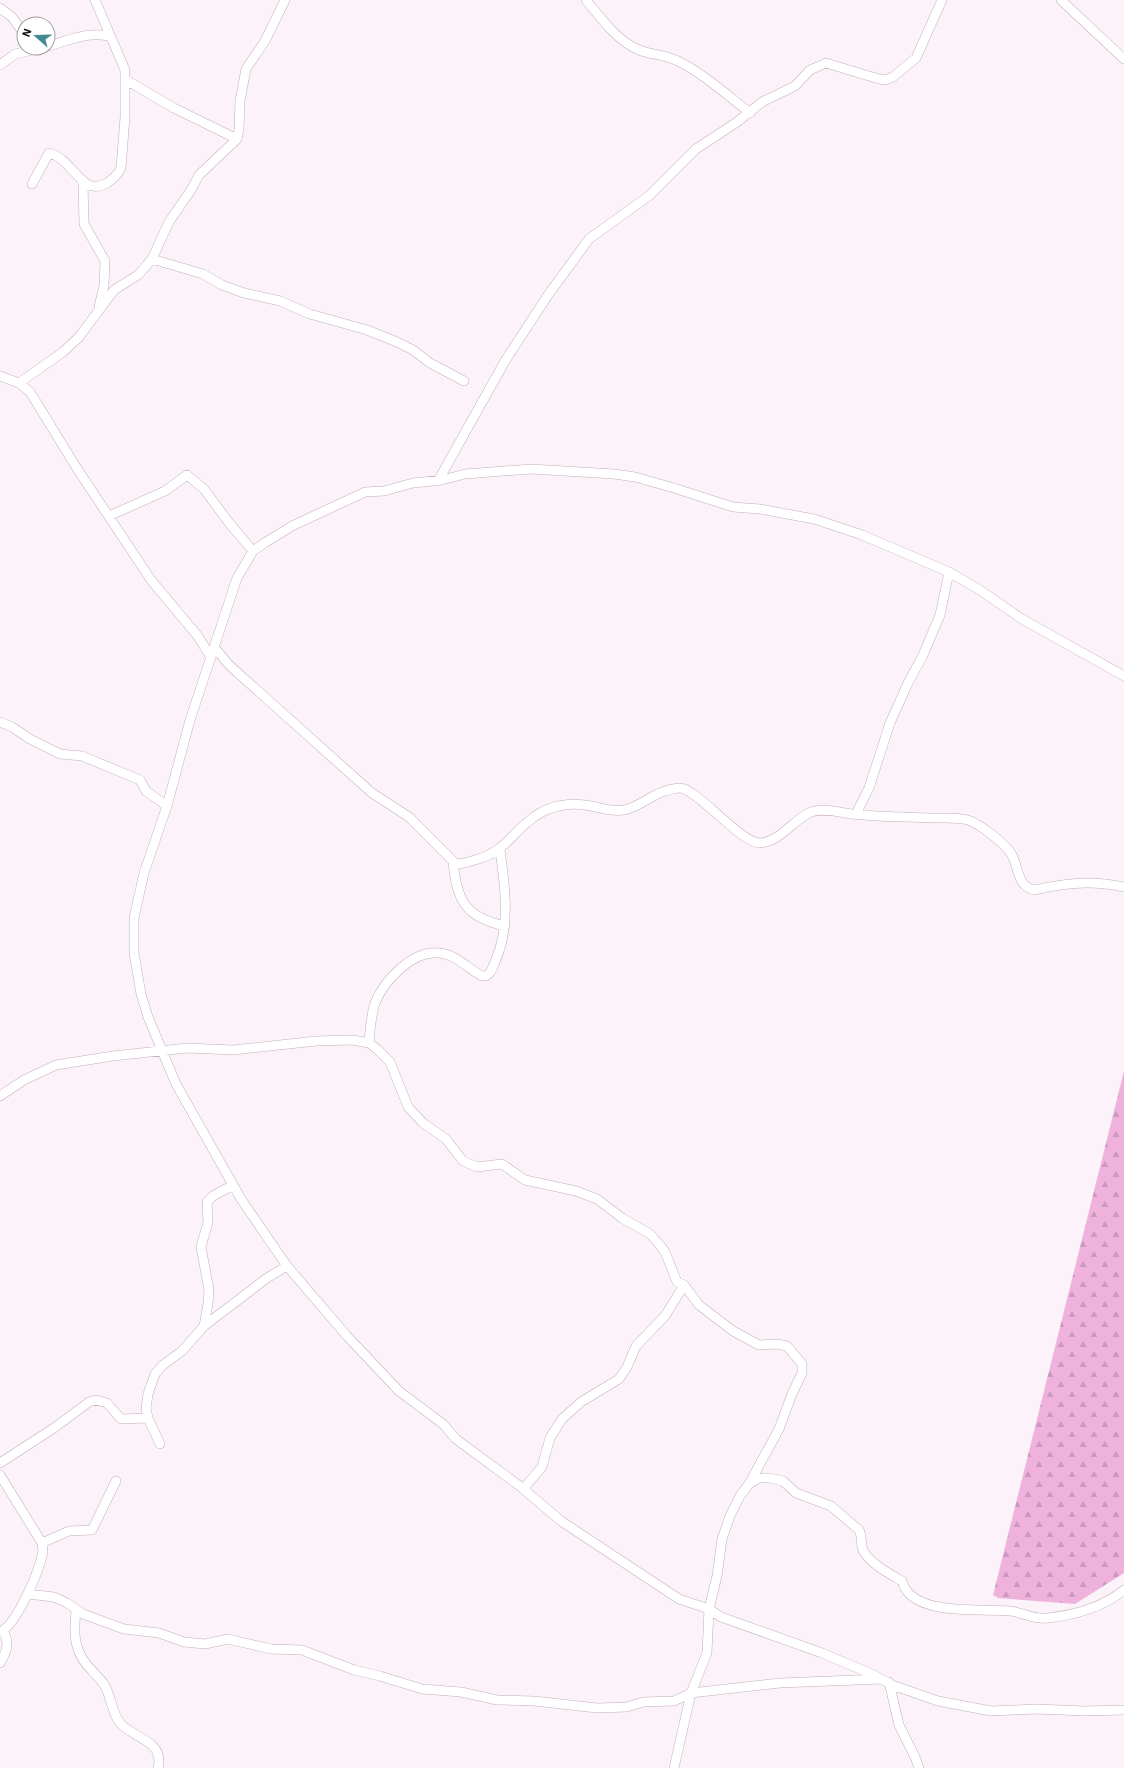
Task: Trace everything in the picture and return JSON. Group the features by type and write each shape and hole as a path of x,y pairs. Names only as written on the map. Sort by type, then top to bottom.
{"street":[{"path":"32,184 49,153 67,164 82,182 93,187 101,186 119,173 122,153 126,80 125,70 96,0"},
{"path":"20,383 63,352 79,337 114,290 138,275 152,259 169,222 191,190 199,175 237,139 239,130 240,101 246,69 265,41 286,0"},
{"path":"586,0 599,17 616,34 638,49 671,58 690,68 750,113"},
{"path":"438,480 505,361 548,295 589,239 650,194 696,149 750,113 762,102 795,86 810,70 824,62 879,79 885,80 893,77 916,58 942,0"},
{"path":"1061,0 1124,59"},
{"path":"0,8 12,17 16,23"},
{"path":"56,44 88,35 99,34 111,37"},
{"path":"0,65 16,54"},
{"path":"126,80 174,108 237,139"},
{"path":"82,182 84,224 105,261 104,286 96,314"},
{"path":"152,259 203,274 222,285 244,293 280,301 310,314 367,330 413,350 430,363 464,381"},
{"path":"0,376 20,383 26,387 76,467 151,580 196,635 211,657"},
{"path":"1124,676 1022,619 980,590 949,572 862,535 823,521 760,509 733,507 682,490 635,477 562,469 531,469 465,474 438,480 413,483 384,491 361,494 292,526 253,551 237,578 190,720 167,806 144,876 133,932 135,960 141,994 161,1050 192,1116 254,1219 287,1266 347,1336 399,1391 443,1424 456,1438 523,1489 561,1521 623,1564 684,1602 709,1609 721,1617 822,1653 897,1687 938,1701 986,1711 1036,1709 1085,1711 1124,1710"},
{"path":"109,516 165,491 187,475 204,489 230,524 253,551"},
{"path":"856,814 869,788 881,746 893,716 923,655 940,615 949,572"},
{"path":"215,648 250,683 372,793 409,817 453,862 458,864 473,861 500,850 533,818 556,806 578,804 615,811 625,809 656,793 681,787 690,790 710,810 744,836 759,843 776,837 812,812 820,810 856,814 950,817 975,823 1003,846 1012,855 1021,880 1027,888 1034,890 1079,882 1108,884 1124,887"},
{"path":"0,722 12,727 30,739 60,754 82,756 140,780 146,791 167,806"},
{"path":"369,1043 375,1005 383,987 402,968 413,960 424,955 439,952 449,955 478,974 486,976 490,974 505,926 506,907 500,850"},
{"path":"453,862 458,894 468,909 485,921 505,926"},
{"path":"0,1096 24,1080 56,1065 161,1050 187,1048 232,1050 329,1040 354,1040 369,1043 390,1062 408,1107 430,1129 446,1139 463,1161 477,1167 502,1164 525,1180 576,1191 597,1199 622,1218 650,1234 665,1252 676,1282 684,1285 699,1305 733,1331 759,1345 777,1344 787,1346 802,1364 802,1373 792,1394 779,1429 737,1503 722,1539 717,1576 709,1609 707,1652 691,1693 674,1768"},
{"path":"204,1326 209,1290 201,1247 208,1222 207,1202 213,1196 233,1184"},
{"path":"160,1444 148,1418 147,1401 152,1379 155,1374 163,1365 182,1351 204,1326 267,1278 287,1266"},
{"path":"523,1489 542,1467 550,1438 562,1419 581,1402 619,1379 627,1367 636,1346 666,1316 684,1285"},
{"path":"0,1463 54,1428 89,1402 96,1400 107,1403 121,1419 148,1418"},
{"path":"0,1475 42,1542 42,1556 28,1594 15,1617 2,1631 7,1637 7,1648 0,1663"},
{"path":"749,1484 759,1478 770,1478 783,1481 796,1493 831,1506 859,1530 862,1535 864,1552 881,1569 902,1581 904,1589 908,1594 928,1606 967,1610 1011,1611 1029,1617 1047,1618 1071,1614 1100,1605 1111,1600 1124,1590"},
{"path":"42,1542 69,1531 92,1530 116,1481"},
{"path":"28,1594 54,1597 67,1603 76,1610 124,1629 159,1633 184,1642 205,1644 228,1639 271,1649 302,1650 358,1672 380,1676 422,1689 465,1693 497,1700 534,1701 597,1708 627,1707 650,1701 674,1701 691,1693 794,1682 885,1681"},
{"path":"76,1610 75,1641 78,1650 105,1686 118,1721 126,1729 144,1739 155,1750 159,1758 158,1768"},
{"path":"885,1681 898,1725 915,1756 918,1768"}],"green space":[{"path":"1124,1071 1124,1573 1075,1604 998,1598 993,1595"}]}
